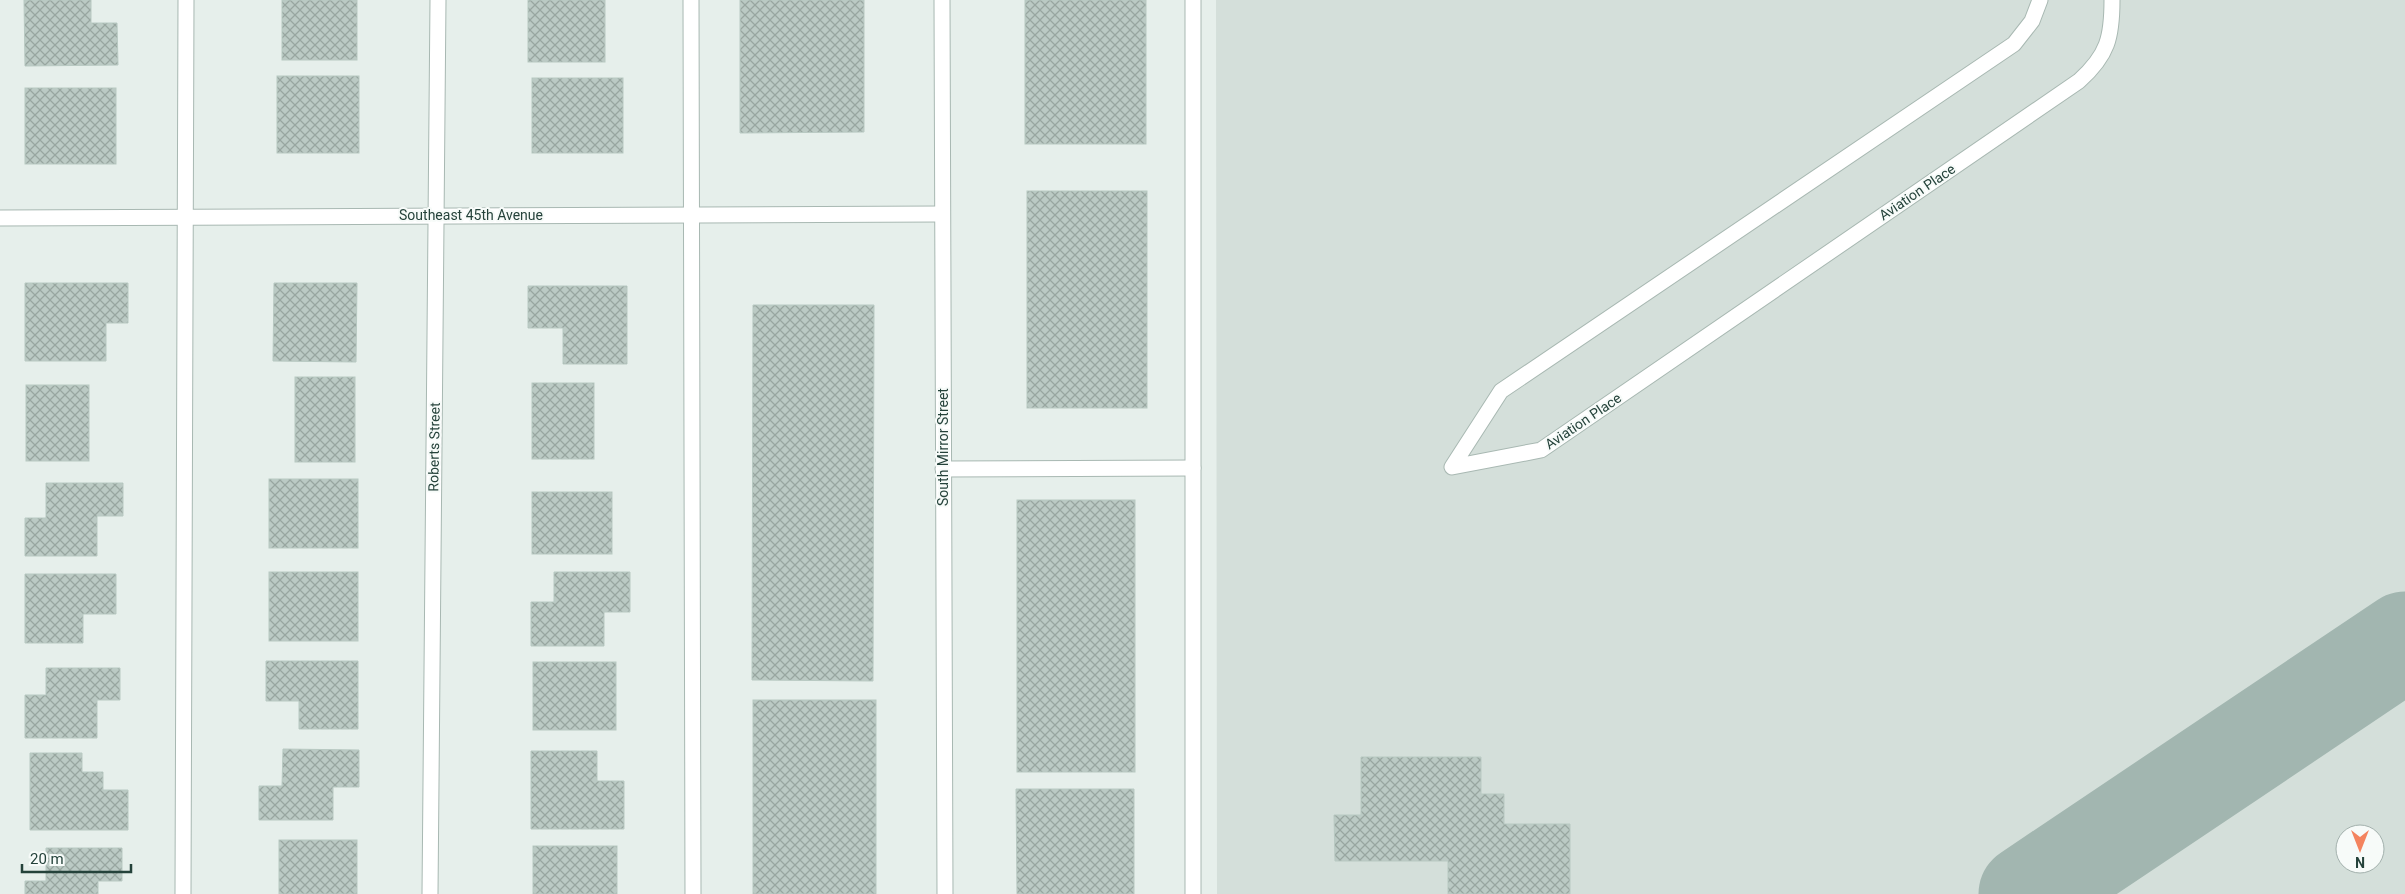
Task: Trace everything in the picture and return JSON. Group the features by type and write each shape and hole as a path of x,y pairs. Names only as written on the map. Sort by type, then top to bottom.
{"street":[{"path":"183,894 187,218 186,0"},
{"name":"Roberts Street","path":"430,894 438,0"},
{"path":"691,0 693,894"},
{"name":"South Mirror Street","path":"942,0 941,214 945,894"},
{"path":"1193,0 1193,894"},
{"name":"Aviation Place","path":"2040,0 2032,21 2014,44 1501,391 1452,467 1541,450 2079,81 2093,68 2107,46 2112,20 2112,0"},
{"name":"Southeast 45th Avenue","path":"0,218 941,214"},
{"path":"943,468 1193,468"}],"shaded area":[{"path":"1216,0 2405,0 2405,894 1217,894"}],"building":[{"path":"24,0 91,0 91,23 117,23 118,65 25,66"},
{"path":"282,0 357,0 357,60 282,60"},
{"path":"528,0 605,0 605,62 528,62"},
{"path":"740,0 864,0 864,132 740,133"},
{"path":"1025,0 1146,0 1146,144 1025,144"},
{"path":"277,76 359,76 359,153 277,153"},
{"path":"532,78 623,78 623,153 532,153"},
{"path":"25,88 116,88 116,164 25,164"},
{"path":"1027,191 1147,191 1147,408 1027,408"},
{"path":"25,283 128,283 128,323 106,323 106,361 25,361"},
{"path":"274,283 357,283 356,362 273,361"},
{"path":"528,286 627,286 627,364 563,364 563,328 528,328"},
{"path":"753,305 874,305 873,681 752,680"},
{"path":"295,377 355,377 355,462 295,462"},
{"path":"532,383 594,383 594,459 532,459"},
{"path":"26,385 89,385 89,461 26,461"},
{"path":"269,479 358,479 358,548 269,548"},
{"path":"46,483 123,483 123,516 97,516 97,556 25,556 25,518 46,518"},
{"path":"532,492 612,492 612,554 532,554"},
{"path":"1017,500 1135,500 1135,772 1017,772"},
{"path":"269,572 358,572 358,641 269,641"},
{"path":"554,572 630,572 630,612 604,612 604,646 531,646 531,602 554,602"},
{"path":"25,574 116,574 116,614 83,614 83,643 25,643"},
{"path":"266,661 358,661 358,729 299,729 299,701 266,701"},
{"path":"533,662 616,662 616,730 533,730"},
{"path":"46,668 120,668 120,700 97,700 97,738 25,738 25,695 46,695"},
{"path":"753,700 876,700 876,894 753,894"},
{"path":"283,749 359,750 359,787 333,787 333,820 259,820 259,786 282,786"},
{"path":"531,751 597,751 597,781 624,781 624,829 531,829"},
{"path":"30,753 82,753 82,772 103,772 103,790 128,790 128,830 30,830"},
{"path":"1361,757 1481,757 1481,794 1504,794 1504,824 1570,824 1570,894 1448,894 1448,861 1335,861 1334,815 1361,815"},
{"path":"1016,789 1134,789 1134,894 1017,894"},
{"path":"279,840 357,840 357,894 279,894"},
{"path":"533,846 617,846 617,894 533,894"},
{"path":"46,848 122,848 122,881 98,881 98,894 25,894 25,881 46,881"}],"taxiway":[{"path":"2028,894 2405,641"}]}
